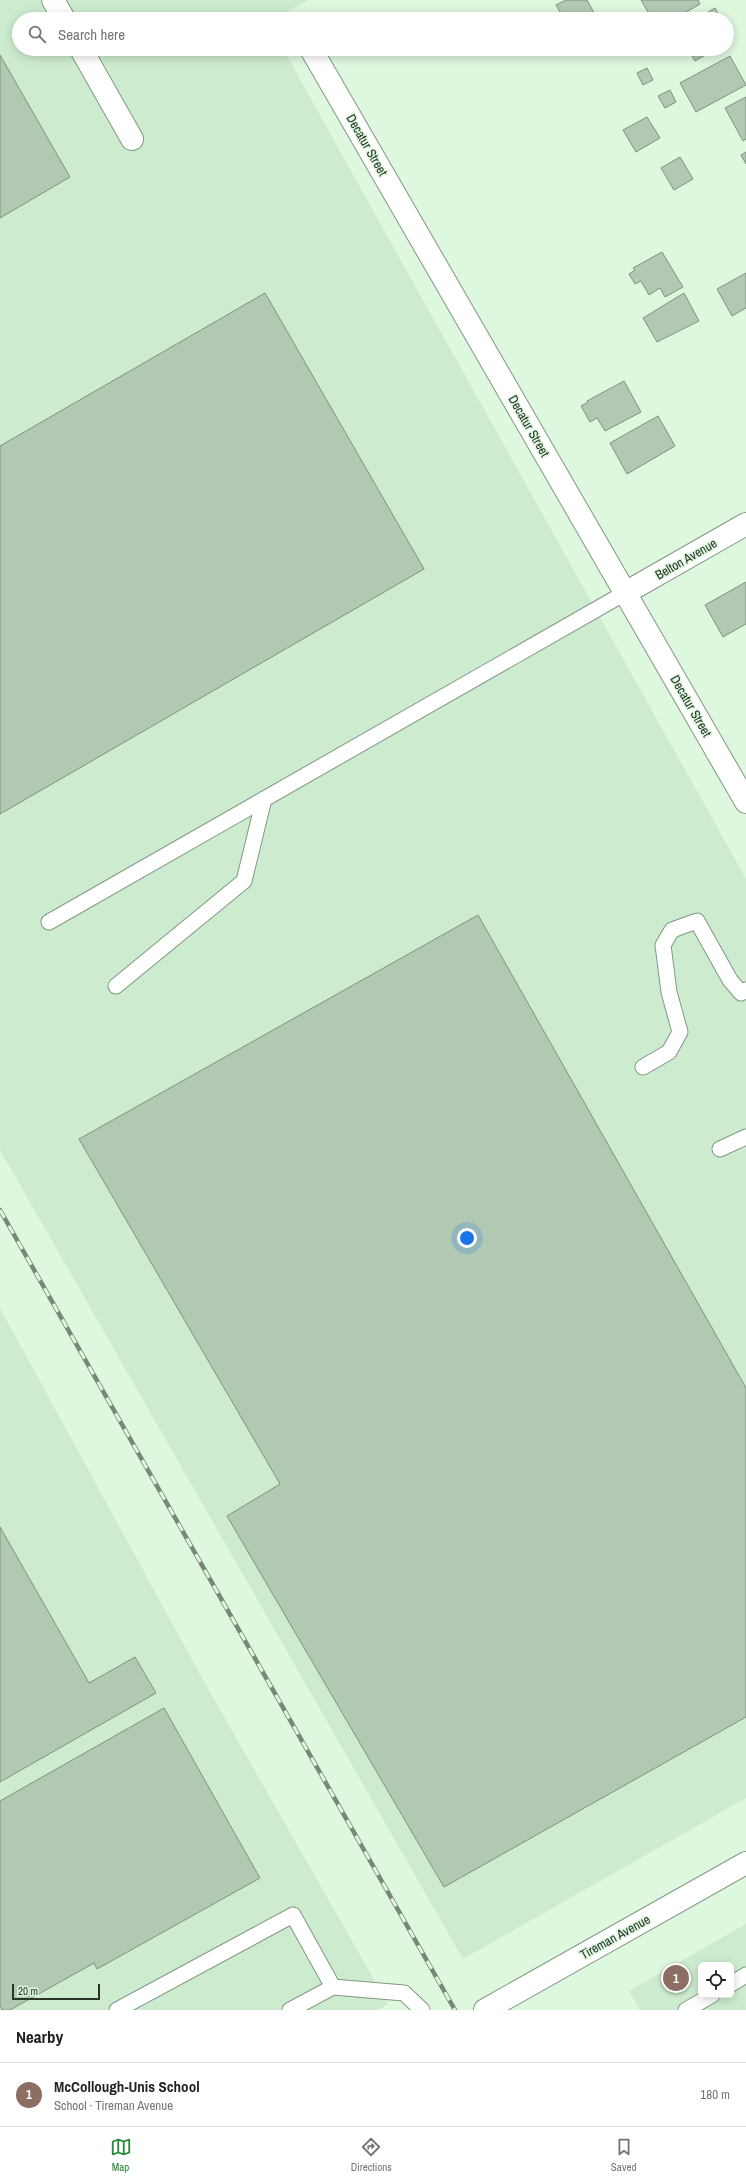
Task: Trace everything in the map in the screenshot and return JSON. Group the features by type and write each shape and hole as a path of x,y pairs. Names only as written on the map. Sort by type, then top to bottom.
{"street":[{"path":"53,0 60,12"},
{"path":"85,56 132,139"},
{"name":"Decatur Street","path":"315,56 746,802"},
{"name":"Belton Avenue","path":"625,593 746,524"},
{"name":"Tireman Avenue","path":"485,2010 746,1863"}],"lane":[{"path":"49,922 625,593"},
{"path":"116,986 244,882 264,799"},
{"path":"643,1067 669,1052 680,1032 664,966 663,945 672,930 697,921 730,980 741,993 746,990"},
{"path":"720,1149 746,1136"},
{"path":"117,2010 292,1915 333,1988"},
{"path":"734,1982 746,1975"},
{"path":"290,2010 333,1988 404,1993 422,2010"},
{"path":"686,2010 707,1998"}],"shaded area":[{"path":"0,0 308,0 287,12 12,12 12,56 287,56 746,879 746,1798 463,1959 0,1150"},
{"path":"0,1308 202,1678 388,2004 377,2010 0,2010"},
{"path":"746,1924 746,2010 640,2010 629,1991"}],"building":[{"path":"566,0 587,0 594,12 560,12 556,5"},
{"path":"641,0 698,0 700,4 686,12 648,12"},
{"path":"715,8 717,12 708,12"},
{"path":"0,55 70,177 0,218"},
{"path":"692,56 704,56 695,61"},
{"path":"730,56 746,85 696,112 680,83"},
{"path":"647,68 653,80 643,85 637,73"},
{"path":"670,90 676,102 665,108 658,96"},
{"path":"746,97 746,139 743,141 725,108"},
{"path":"647,117 660,138 636,152 623,130"},
{"path":"746,152 746,164 741,155"},
{"path":"680,157 693,179 674,190 661,168"},
{"path":"662,252 683,287 665,297 660,288 649,295 641,281 635,284 629,274 635,270 633,268"},
{"path":"746,273 746,308 732,316 717,289"},
{"path":"265,293 424,569 0,814 0,446"},
{"path":"684,293 699,321 657,342 643,318"},
{"path":"624,381 641,412 605,431 597,418 590,422 581,406 588,402 587,401"},
{"path":"658,416 675,446 627,474 610,443"},
{"path":"746,582 746,624 723,637 705,605"},
{"path":"478,915 746,1388 746,1717 444,1887 227,1516 280,1484 79,1139"},
{"path":"0,1527 89,1683 135,1657 156,1693 0,1782"},
{"path":"164,1708 260,1878 97,1969 94,1963 10,2010 2,2010 0,2006 0,1801"}],"railway":[{"path":"0,1210 455,2010"}],"place":[{"name":"McCollough-Unis School","path":"676,1978"}]}
